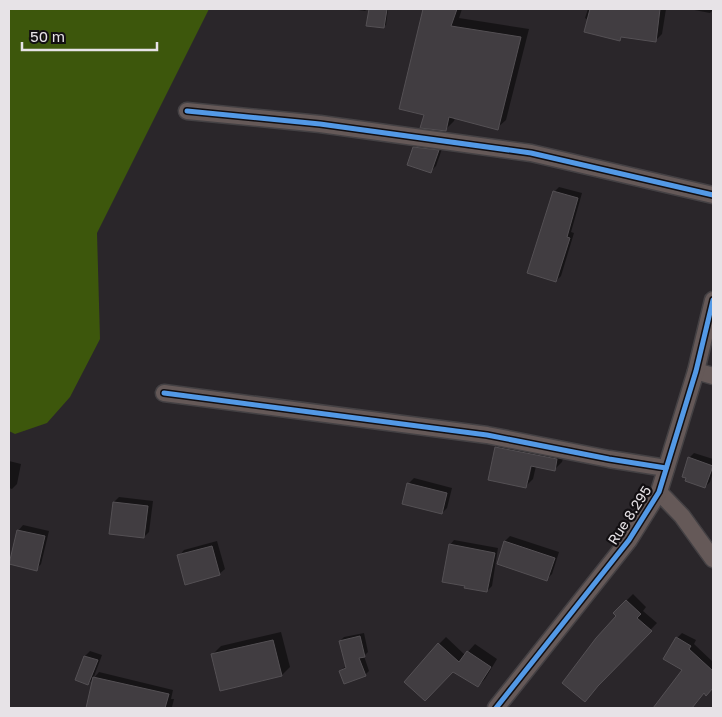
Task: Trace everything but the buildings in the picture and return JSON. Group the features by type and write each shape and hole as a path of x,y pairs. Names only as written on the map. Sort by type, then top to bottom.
{"street":[{"path":"187,111 320,124 531,153 713,195"},
{"name":"Rue 8.295","path":"496,708 629,540 659,492 696,371 713,300"},
{"path":"696,371 713,376"},
{"path":"164,394 486,435 666,468"},
{"path":"659,492 682,516 713,559"}],"green space":[{"path":"9,9 209,9 97,233 100,339 70,397 47,423 15,434 9,431"}],"cycle path":[{"path":"187,111 320,124 531,153 713,195"},
{"path":"496,708 629,540 659,492 696,371 713,300"},
{"path":"164,393 487,435 666,468"}]}
